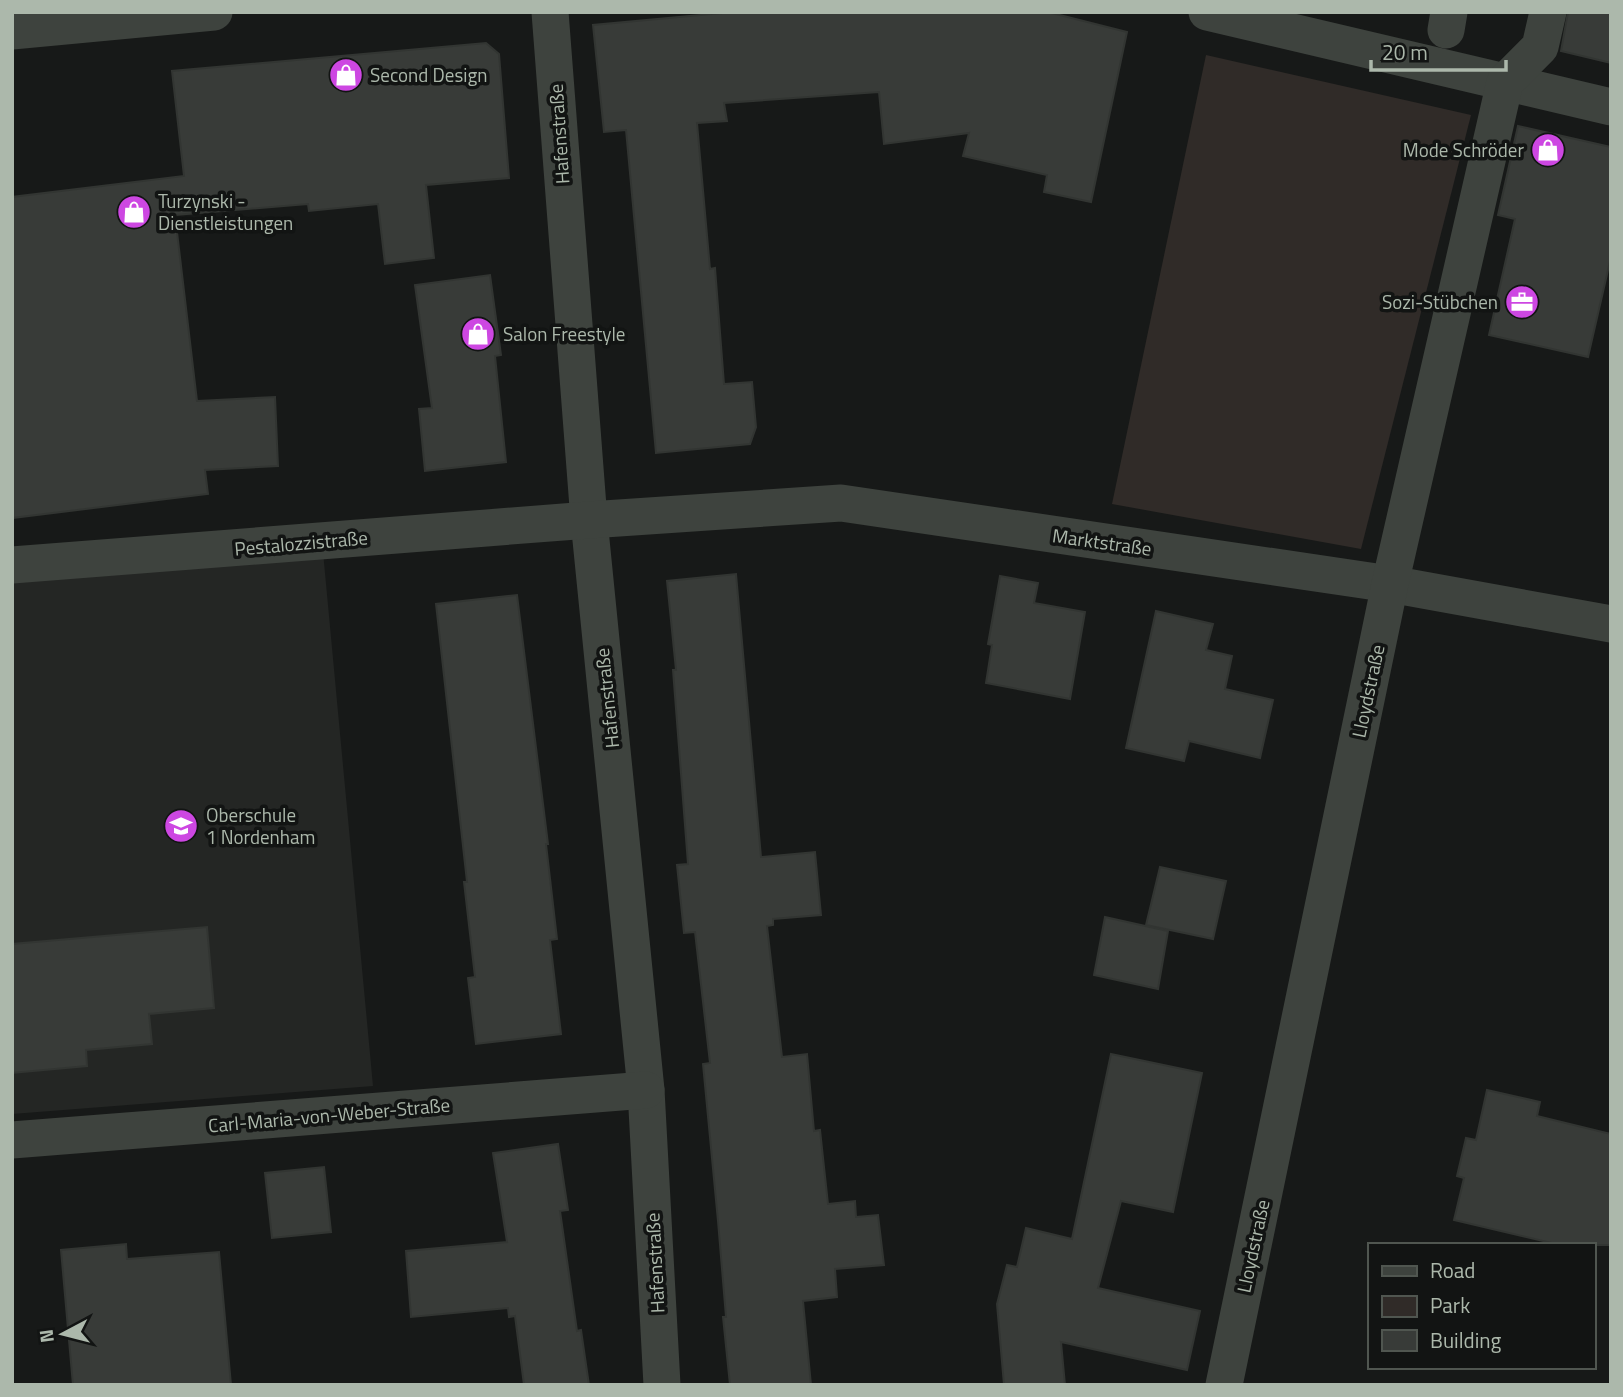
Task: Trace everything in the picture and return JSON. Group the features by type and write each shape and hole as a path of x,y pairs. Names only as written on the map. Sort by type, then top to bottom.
{"street":[{"path":"12,31 214,12"},
{"name":"Hafenstraße","path":"550,12 589,520 646,1090 662,1385"},
{"path":"1207,12 1611,107"},
{"path":"1506,82 1539,47 1548,12"},
{"name":"Lloydstraße","path":"1224,1385 1390,584 1506,82"},
{"name":"Marktstraße","path":"589,520 841,503 1390,584 1611,624"},
{"name":"Pestalozzistraße","path":"12,565 589,520"},
{"name":"Carl-Maria-von-Weber-Straße","path":"12,1140 646,1090"}],"shaded area":[{"name":"Oberschule 1 Nordenham","path":"322,541 373,1086 12,1114 12,565"}],"green space":[{"path":"1206,55 1471,115 1361,549 1112,504"}],"building":[{"path":"733,12 1048,12 1127,32 1091,202 1044,192 1047,175 963,156 969,133 884,144 879,92 724,103 727,121 697,123 710,269 715,268 724,384 752,382 756,427 750,444 656,453 626,130 604,132 593,25"},
{"path":"1568,12 1611,12 1611,63 1561,51"},
{"path":"486,43 499,54 509,178 426,185 434,258 385,264 378,204 309,211 308,204 175,215 197,401 275,397 278,466 205,470 208,494 12,518 12,197 184,176 172,71"},
{"path":"1518,126 1611,147 1611,257 1588,357 1489,335 1515,219 1498,215"},
{"path":"490,275 501,355 495,356 506,462 425,471 419,409 432,408 415,285"},
{"path":"736,574 761,857 815,852 821,915 773,919 773,925 767,926 782,1057 807,1054 814,1131 820,1130 828,1204 855,1201 856,1217 878,1215 884,1265 835,1269 837,1297 803,1301 811,1385 730,1385 703,1064 710,1063 695,932 684,933 677,865 688,864 673,670 676,670 667,581"},
{"path":"1000,576 1038,583 1034,603 1085,612 1070,699 986,683 992,645 988,644"},
{"path":"517,595 548,844 557,939 550,940 561,1034 476,1044 468,978 475,977 464,882 467,882 436,604"},
{"path":"1156,611 1213,624 1206,650 1232,656 1225,689 1273,700 1260,758 1189,741 1184,761 1126,748"},
{"path":"1160,867 1226,881 1213,939 1146,925"},
{"path":"1105,917 1168,931 1158,989 1094,975"},
{"path":"207,927 214,1008 149,1014 152,1044 86,1050 87,1066 12,1073 12,944"},
{"path":"1111,1054 1202,1073 1173,1212 1121,1201 1098,1288 1200,1311 1187,1370 1061,1342 1065,1385 1004,1385 997,1304 1007,1265 1017,1267 1026,1228 1072,1239"},
{"path":"1487,1090 1540,1102 1537,1116 1611,1134 1611,1245 1552,1243 1454,1220 1464,1178 1457,1176 1466,1138 1476,1140"},
{"path":"558,1144 568,1210 560,1211 577,1331 581,1330 589,1385 524,1385 515,1316 509,1317 508,1308 411,1317 406,1251 507,1242 493,1153"},
{"path":"324,1167 331,1232 272,1238 265,1173"},
{"path":"126,1244 127,1259 219,1252 231,1385 73,1385 61,1250"}],"place":[{"name":"Second Design","path":"346,75"},
{"name":"Mode Schröder","path":"1548,150"},
{"name":"Turzynski - Dienstleistungen","path":"134,212"},
{"name":"Sozi-Stübchen","path":"1522,302"},
{"name":"Salon Freestyle","path":"478,334"},
{"name":"Oberschule 1 Nordenham","path":"181,826"}]}
